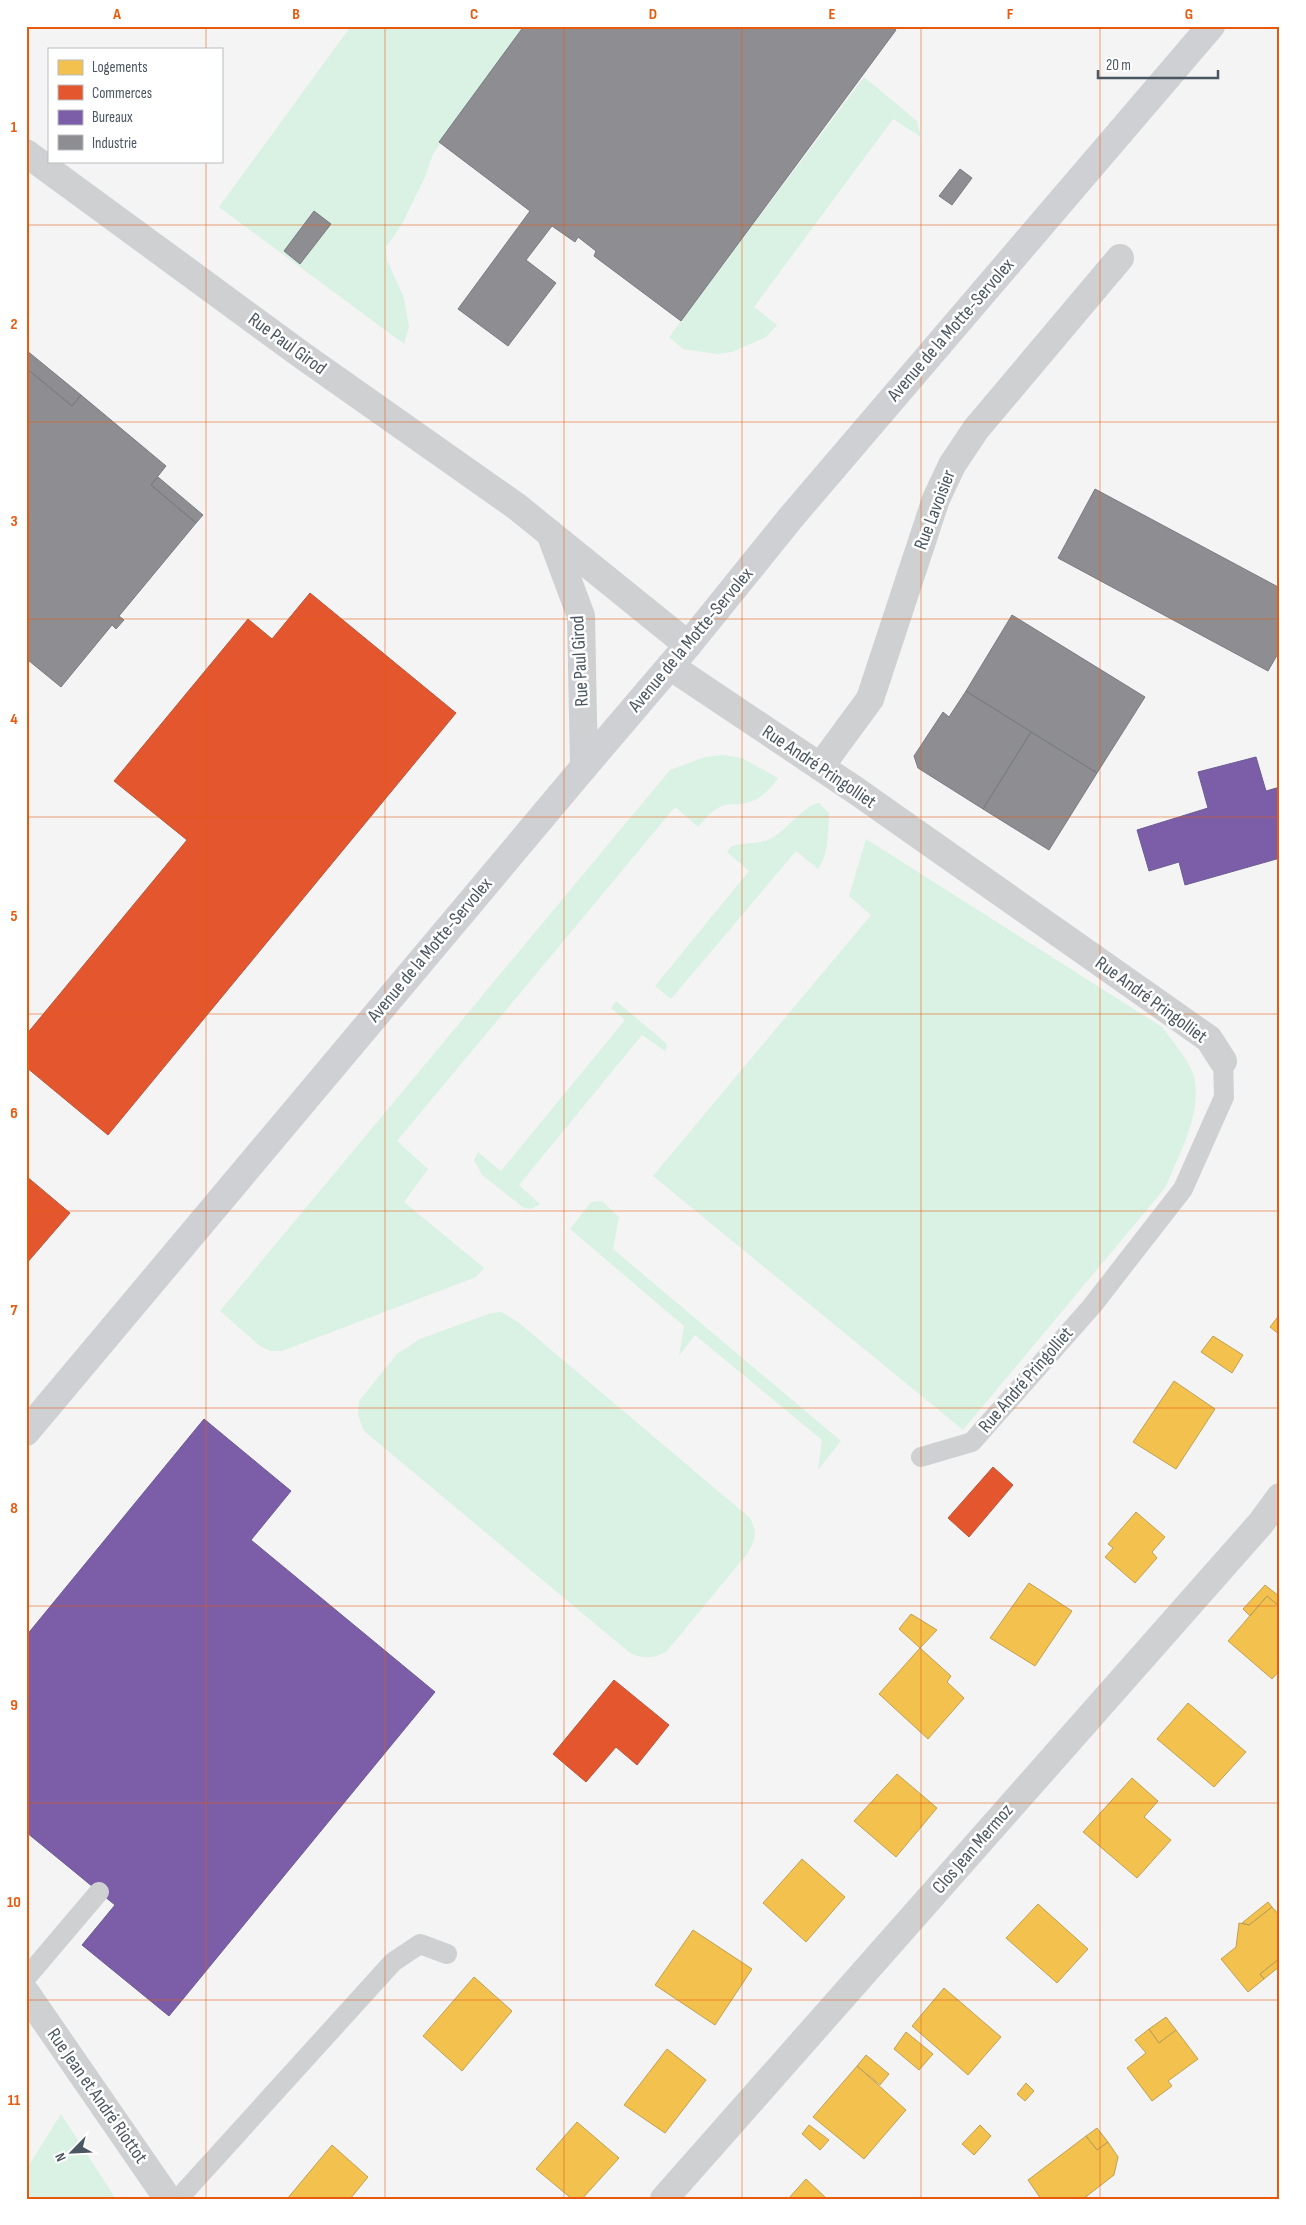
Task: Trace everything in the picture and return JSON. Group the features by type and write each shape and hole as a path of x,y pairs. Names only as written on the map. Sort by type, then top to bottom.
{"main road":[{"name":"Avenue de la Motte-Servolex","path":"26,1432 688,645 793,515 1210,26"}],"street":[{"name":"Rue Paul Girod","path":"26,153 303,356 550,531 688,645"},
{"name":"Rue Lavoisier","path":"820,767 870,699 936,499 952,465 976,429 1120,258"},
{"name":"Rue Paul Girod","path":"550,531 581,616 584,767"},
{"name":"Rue André Pringolliet","path":"670,666 820,767 1210,1039 1223,1061"},
{"name":"Clos Jean Mermoz","path":"664,2199 1261,1523 1280,1496"},
{"name":"Rue Jean et André Riottot","path":"26,1993 168,2199"}],"lane":[{"name":"Rue André Pringolliet","path":"921,1458 972,1442 1092,1306 1183,1189 1224,1098 1223,1061"},
{"path":"26,1978 99,1892"},
{"path":"178,2199 392,1962 420,1944 447,1954"}],"green space":[{"path":"351,26 524,26 433,154 425,177 402,224 386,247 387,260 404,298 409,327 404,344 219,207"},
{"path":"864,77 917,121 921,137 893,119 754,307 777,325 766,337 732,352 717,354 683,349 669,337"},
{"path":"723,755 742,758 778,778 758,798 747,803 721,806 710,814 698,827 675,807 397,1141 428,1169 404,1202 484,1268 476,1277 282,1351 270,1351 260,1346 220,1311 670,770 705,757"},
{"path":"819,803 829,813 826,850 818,869 796,851 671,999 655,986 749,871 727,852 730,847 762,842 772,838 807,808"},
{"path":"866,839 1162,1027 1187,1061 1192,1071 1195,1085 1196,1099 1189,1130 1165,1188 963,1430 653,1176 871,915 849,896"},
{"path":"616,1001 666,1043 667,1048 665,1051 642,1035 519,1185 540,1204 531,1209 524,1208 482,1175 474,1160 478,1152 501,1171 625,1020 611,1008"},
{"path":"602,1201 619,1217 613,1249 841,1441 818,1470 822,1440 695,1335 679,1356 684,1326 570,1229 591,1202"},
{"path":"501,1312 518,1322 750,1518 755,1535 748,1553 666,1652 652,1657 630,1653 364,1431 358,1415 359,1401 397,1354 420,1339 491,1313"},
{"path":"61,2114 116,2199 26,2199 26,2170"}],"building: Logements":[{"path":"1280,1314 1280,1335 1270,1327"},
{"path":"1213,1336 1243,1355 1232,1373 1201,1352"},
{"path":"1174,1381 1215,1409 1176,1469 1133,1442"},
{"path":"1136,1512 1165,1537 1152,1552 1157,1558 1135,1583 1105,1557 1113,1548 1108,1544"},
{"path":"1029,1583 1072,1611 1035,1666 990,1638"},
{"path":"1265,1585 1280,1597 1280,1607 1267,1596 1250,1616 1243,1609"},
{"path":"1267,1596 1280,1607 1280,1670 1272,1679 1228,1641"},
{"path":"911,1614 937,1630 920,1648 899,1629"},
{"path":"920,1648 951,1676 947,1682 964,1698 928,1739 879,1694"},
{"path":"1188,1703 1246,1752 1214,1787 1157,1739"},
{"path":"897,1774 937,1808 896,1857 854,1821"},
{"path":"1132,1778 1158,1801 1144,1817 1171,1840 1137,1878 1083,1832"},
{"path":"802,1859 845,1897 806,1942 763,1903"},
{"path":"1268,1902 1272,1907 1249,1925 1242,1923"},
{"path":"1038,1904 1088,1949 1057,1983 1006,1938"},
{"path":"1272,1907 1280,1916 1280,1958 1260,1974 1264,1979 1248,1992 1221,1959 1236,1947 1239,1923 1249,1925"},
{"path":"693,1930 752,1969 715,2025 655,1985"},
{"path":"1278,1960 1280,1966 1264,1979 1260,1974"},
{"path":"474,1977 512,2011 462,2071 423,2036"},
{"path":"944,1988 1001,2037 968,2075 912,2026"},
{"path":"1166,2017 1176,2030 1159,2043 1149,2029"},
{"path":"1149,2029 1159,2043 1176,2030 1198,2059 1168,2081 1172,2086 1152,2101 1127,2068 1146,2053 1135,2040"},
{"path":"906,2032 933,2054 919,2070 894,2049"},
{"path":"667,2049 706,2080 665,2133 624,2105"},
{"path":"866,2055 889,2074 880,2085 857,2066"},
{"path":"857,2066 906,2110 864,2159 813,2117"},
{"path":"1026,2083 1034,2091 1025,2101 1017,2094"},
{"path":"577,2122 619,2158 582,2199 572,2199 536,2169"},
{"path":"809,2125 829,2140 820,2150 802,2134"},
{"path":"980,2125 991,2136 974,2155 962,2144"},
{"path":"1097,2128 1108,2142 1097,2150 1086,2136"},
{"path":"1086,2136 1097,2150 1108,2142 1118,2157 1114,2175 1083,2199 1041,2199 1028,2180"},
{"path":"332,2145 368,2177 350,2199 287,2199"},
{"path":"806,2179 827,2199 788,2199"}],"building: Commerces":[{"path":"310,593 456,713 108,1135 26,1067 26,1035 187,840 114,781 248,619 272,639"},
{"path":"26,1176 70,1213 26,1264"},
{"path":"993,1467 1013,1485 969,1537 948,1518"},
{"path":"614,1680 669,1725 637,1765 616,1747 586,1782 553,1754"}],"building: Bureaux":[{"path":"1256,757 1266,791 1280,787 1280,858 1185,885 1179,862 1149,871 1137,830 1208,808 1198,772"},
{"path":"204,1419 291,1491 251,1540 435,1692 169,2016 82,1945 115,1905 26,1832 26,1636"}],"building: Industrie":[{"path":"524,26 891,26 896,30 681,321 594,256 596,251 578,237 575,242 552,226 526,260 556,283 508,346 458,309 530,211 439,142"},
{"path":"960,169 972,178 952,205 939,196"},
{"path":"314,211 331,224 300,264 284,251"},
{"path":"26,350 81,395 72,406 26,368"},
{"path":"26,368 72,406 81,395 166,466 151,485 196,523 119,616 124,620 116,629 112,625 61,687 28,660 26,662"},
{"path":"158,477 203,515 196,523 151,485"},
{"path":"1095,489 1280,588 1280,650 1268,671 1058,558"},
{"path":"1012,615 1145,697 1097,773 966,691"},
{"path":"966,691 1031,732 983,809 918,768 914,756 943,712 949,717"},
{"path":"1031,732 1097,773 1049,850 983,809"}]}
